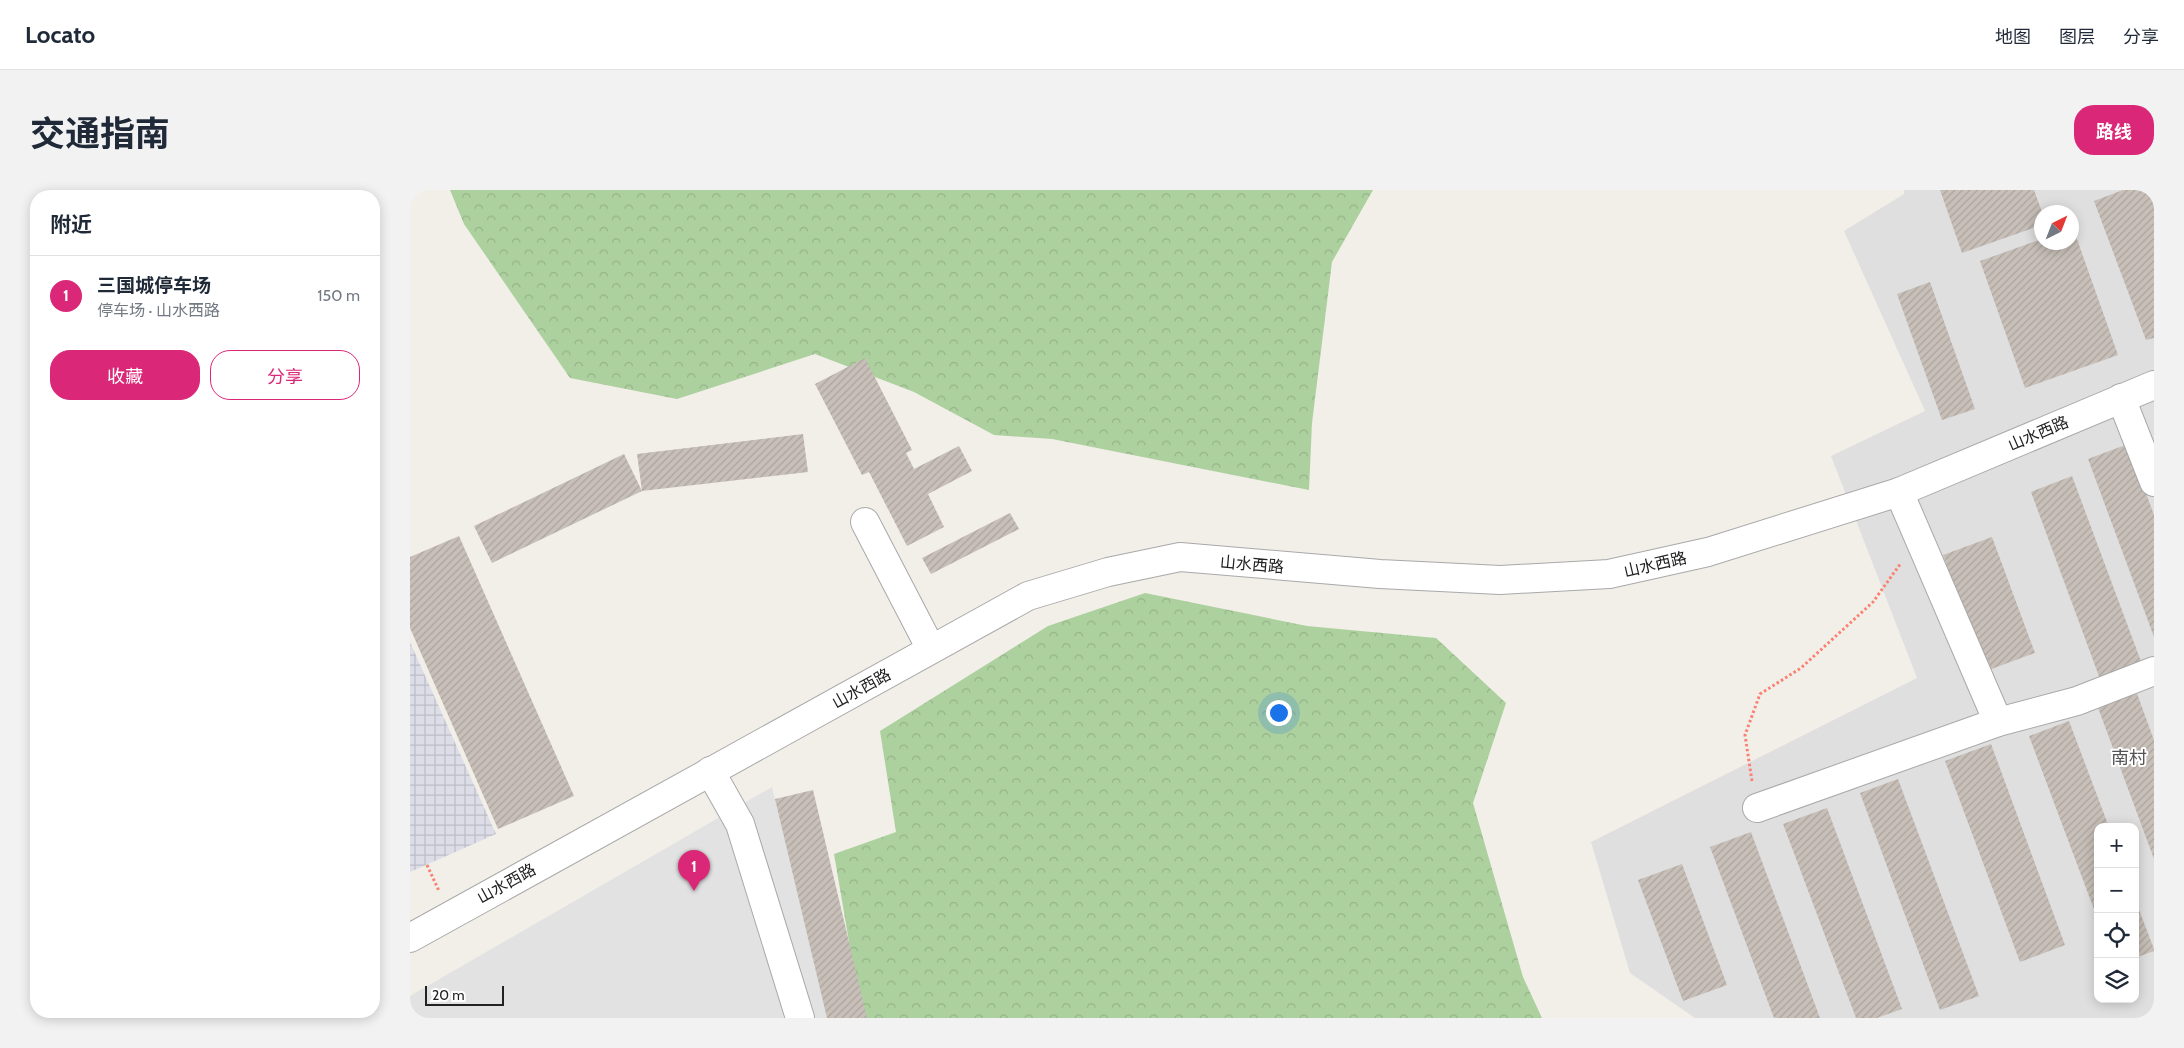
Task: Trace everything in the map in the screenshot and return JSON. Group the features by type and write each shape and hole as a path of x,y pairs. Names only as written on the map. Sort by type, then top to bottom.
{"street":[{"name":"山水西路","path":"410,938 1028,596 1108,572 1180,557 1380,574 1500,580 1609,574 1708,552 1898,492 2154,385"},
{"path":"2122,398 2154,482"},
{"path":"1898,492 1998,722"},
{"path":"865,522 931,649"},
{"path":"1756,808 1998,722 2077,701 2154,671"},
{"path":"710,771 740,824 800,1018"}],"path":[{"path":"1756,808 1745,734 1760,694 1801,668 1873,602 1919,538"}],"shaded area":[{"path":"1904,190 2154,190 2154,1018 1695,1018 1630,973 1591,842 1917,678 1831,456 1925,411 1844,231 1904,194"},
{"path":"410,642 496,834 410,872"},
{"path":"772,787 828,1018 410,1018 410,996"}],"green space":[{"path":"450,190 1373,190 1332,262 1312,423 1309,490 1052,439 994,435 914,392 815,354 677,399 570,378 464,224"},
{"path":"1145,593 1307,626 1436,638 1506,703 1473,803 1523,977 1542,1018 862,1018 834,854 896,832 880,731 1048,626"}],"building":[{"path":"1940,190 2034,190 2039,205 2034,205 2034,228 1962,253"},
{"path":"2123,190 2154,190 2154,338 2146,340 2094,201"},
{"path":"2034,242 2034,250 2079,250 2079,245 2118,355 2025,388 1980,261"},
{"path":"1930,282 1975,409 1942,420 1897,294"},
{"path":"865,358 912,450 906,453 914,469 959,446 972,471 928,494 944,527 907,546 869,472 862,475 815,384"},
{"path":"803,434 808,472 642,491 637,454"},
{"path":"2128,444 2154,515 2154,637 2088,459"},
{"path":"624,454 642,491 492,563 474,526"},
{"path":"2072,476 2142,664 2100,679 2031,492"},
{"path":"1010,513 1019,529 931,574 922,558"},
{"path":"459,536 574,796 498,829 410,628 410,557"},
{"path":"1992,537 2035,653 1986,671 1943,555"},
{"path":"2136,691 2154,740 2154,859 2097,705"},
{"path":"2069,721 2107,823 2094,823 2094,909 2029,736"},
{"path":"1991,744 2065,945 2020,962 1945,761"},
{"path":"1898,779 1979,996 1940,1010 1860,793"},
{"path":"813,790 867,1018 827,1018 775,799"},
{"path":"1827,808 1902,1009 1877,1018 1856,1018 1783,824"},
{"path":"1751,832 1820,1018 1774,1018 1710,847"},
{"path":"1682,864 1727,985 1683,1001 1638,880"},
{"path":"2139,910 2154,949 2154,951 2139,957"}],"place":[{"name":"三国城停车场","path":"694,891"}],"district":[{"name":"南村","path":"2129,758"}]}
